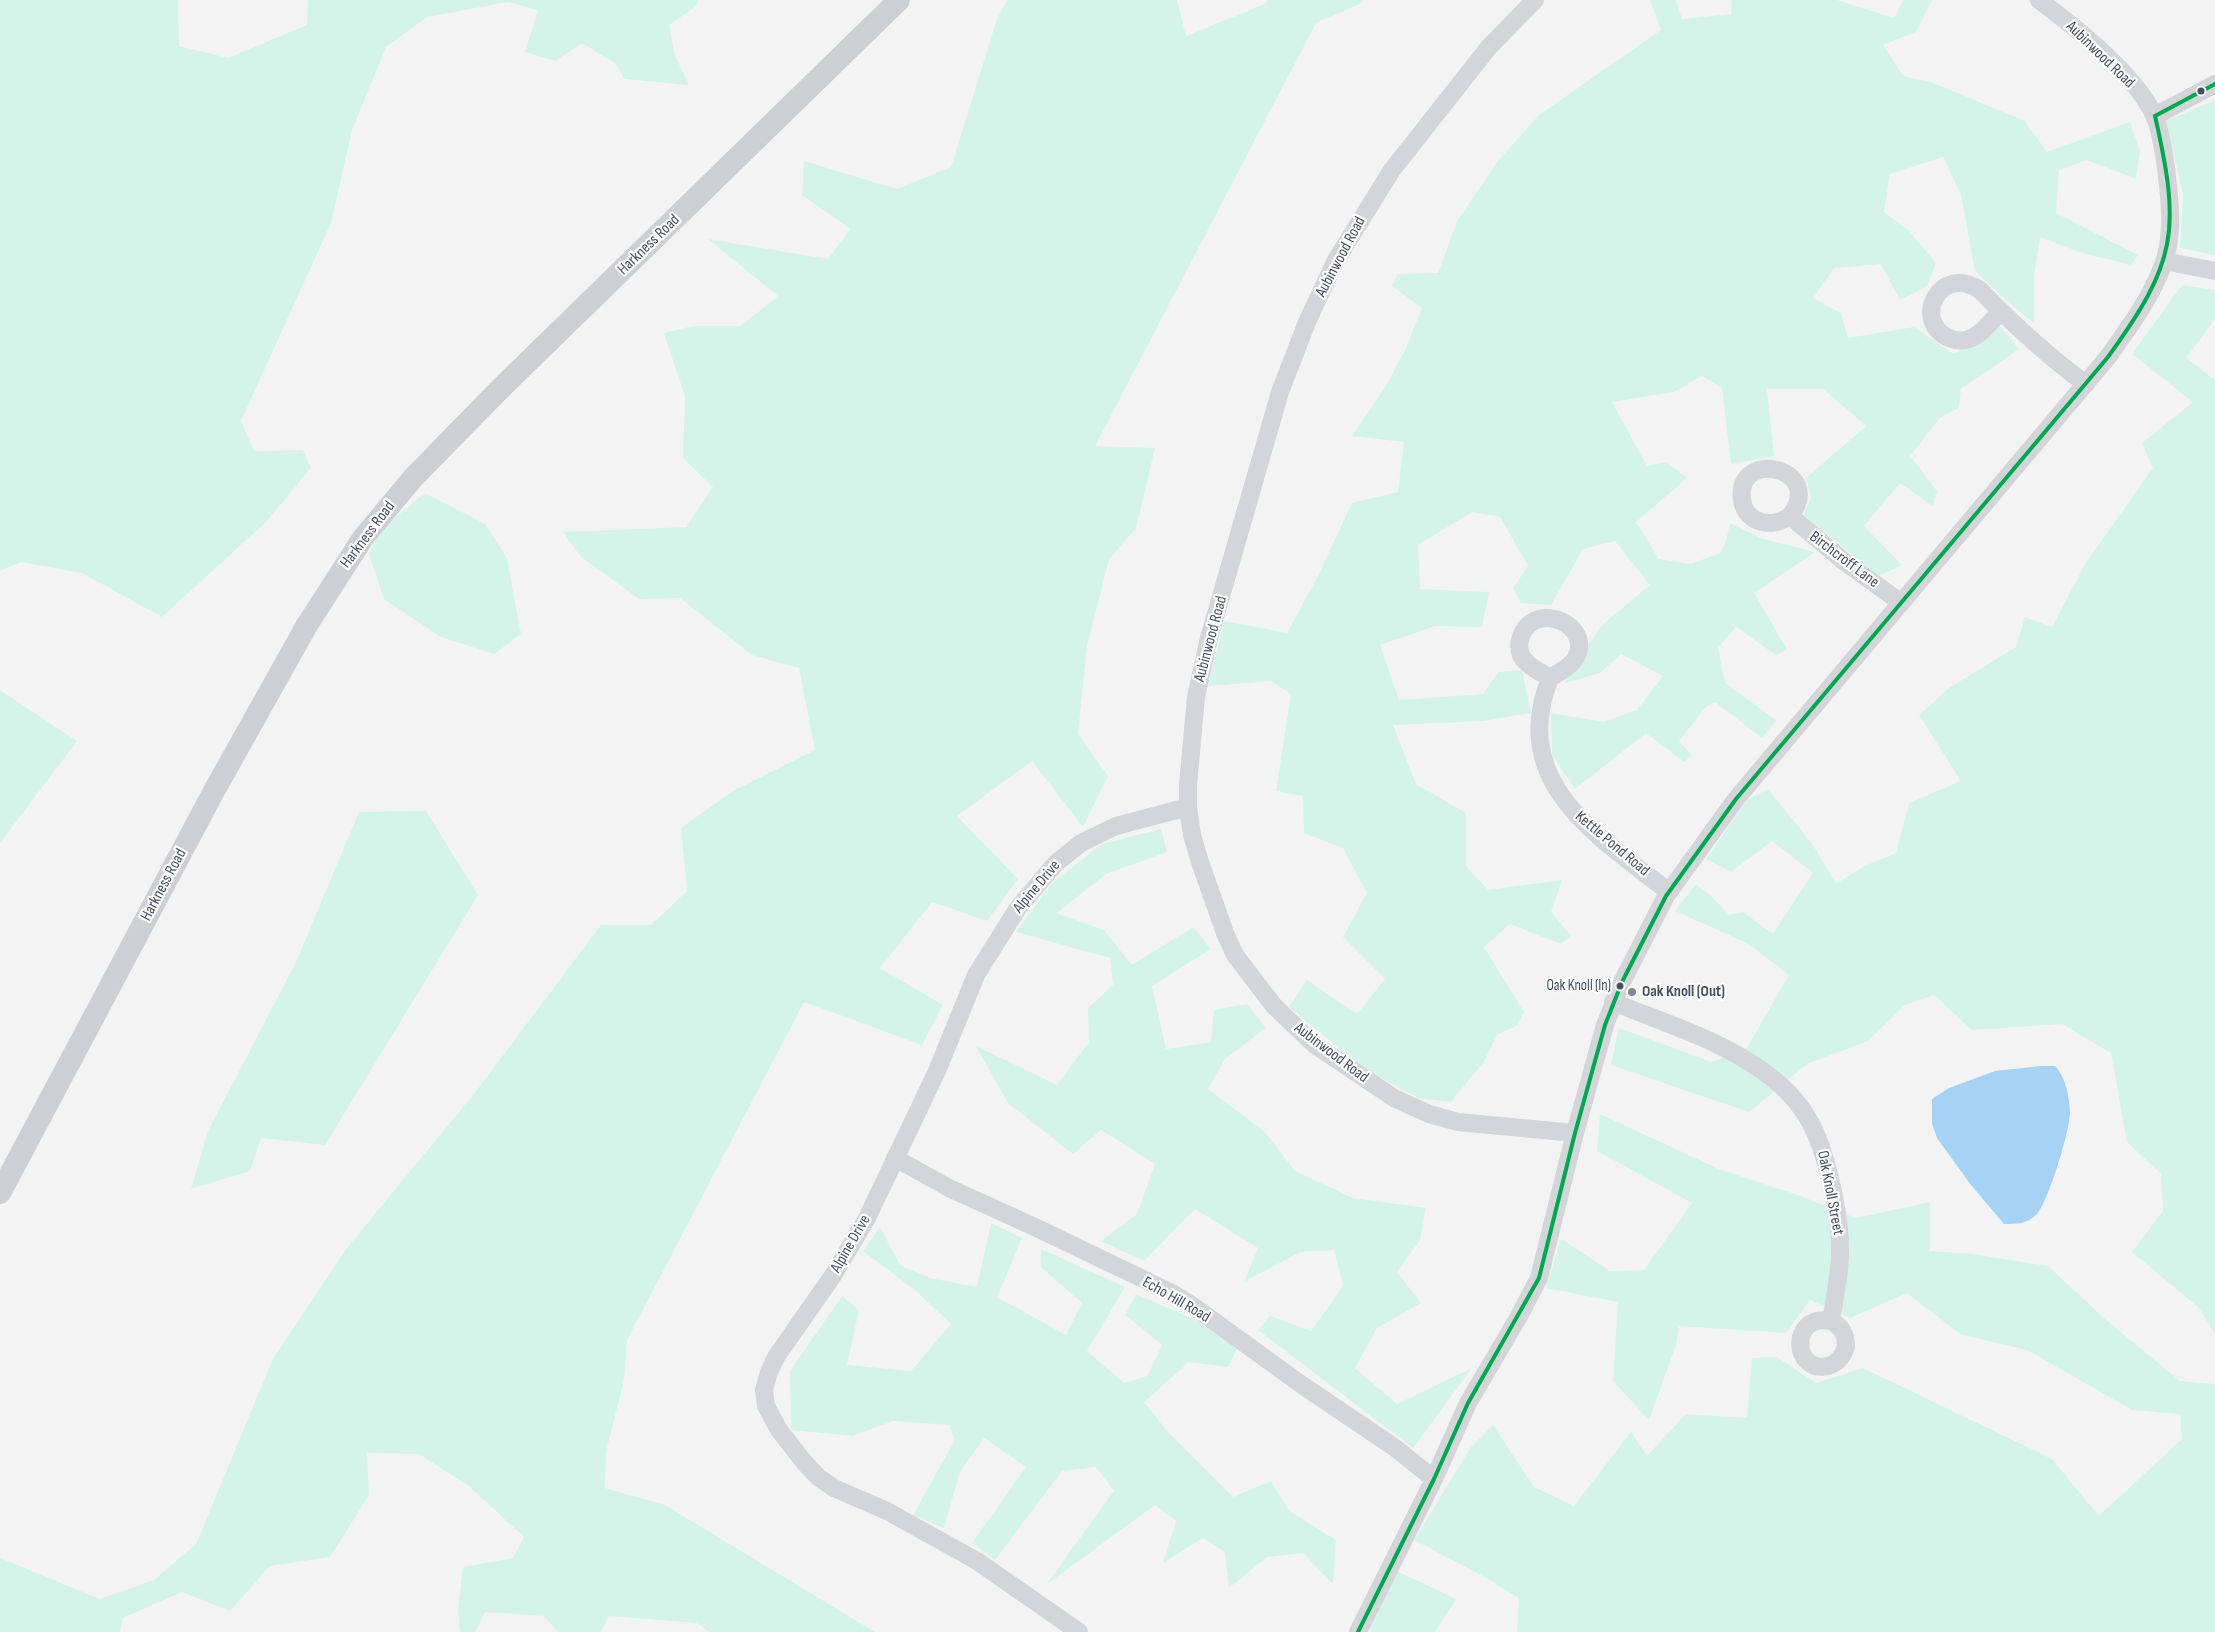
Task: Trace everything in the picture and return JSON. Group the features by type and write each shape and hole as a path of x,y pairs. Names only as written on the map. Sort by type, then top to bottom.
{"main road":[{"name":"Harkness Road","path":"0,1194 214,791 307,625 364,538 413,478 500,389 899,0"}],"street":[{"name":"Aubinwood Road","path":"1535,0 1489,48 1392,170 1341,253 1307,322 1280,392 1209,638 1196,697 1188,786 1188,807 1192,835 1200,862 1216,911 1235,954 1274,1006 1315,1045 1394,1098 1429,1114 1473,1124 1574,1133"},
{"name":"Aubinwood Road","path":"2039,0 2118,67 2139,92 2155,116"},
{"path":"1358,1632 1434,1479 1468,1403 1539,1278 1574,1133 1598,1048 1613,1002 1649,927 1669,892 1736,799 1900,602 2086,384 2129,328 2157,279 2168,245 2171,222 2166,169 2155,116 2215,84"},
{"path":"2164,261 2215,271"},
{"path":"2001,311 2050,358 2086,384"},
{"name":"Birchcroff Lane","path":"1790,516 1845,562 1900,602"},
{"name":"Kettle Pond Road","path":"1550,678 1540,710 1538,734 1544,758 1558,791 1571,810 1586,825 1669,892"},
{"name":"Alpine Drive","path":"1079,1632 976,1561 887,1511 826,1483 811,1470 779,1430 766,1406 764,1390 776,1357 851,1247 940,1064 976,975 1008,923 1040,880 1064,855 1098,834 1125,823 1188,807"},
{"name":"Oak Knoll Street","path":"1613,1002 1692,1033 1744,1059 1764,1071 1782,1086 1808,1119 1818,1136 1826,1157 1840,1230 1839,1268 1831,1321"},
{"name":"Echo Hill Road","path":"895,1158 966,1196 1039,1229 1179,1298 1386,1442 1434,1479"}],"green space":[{"path":"0,0 178,0 179,46 228,58 307,25 308,0 699,0 695,7 669,25 675,56 689,85 624,79 616,64 582,43 555,61 525,52 538,10 508,2 427,17 386,47 352,130 331,223 241,421 254,451 303,450 311,468 267,521 162,617 82,573 21,562 0,571"},
{"path":"1007,0 1177,0 1186,36 1265,4 1268,0 1363,0 1362,3 1316,23 1095,446 1155,448 1136,528 1109,559 1087,646 1078,734 1108,776 1083,827 1032,761 957,816 1018,879 987,921 932,902 880,968 943,1005 922,1045 804,1002 627,1340 624,1380 606,1452 605,1488 665,1505 875,1632 709,1632 697,1623 609,1616 601,1632 558,1632 544,1616 485,1612 475,1632 460,1632 458,1610 463,1567 513,1558 524,1537 470,1487 419,1454 367,1453 369,1495 330,1557 270,1566 230,1611 182,1592 123,1618 120,1632 0,1632 0,1558 100,1599 154,1580 196,1544 273,1359 347,1248 477,1090 601,925 651,925 687,891 681,828 733,791 815,750 799,668 752,655 680,598 639,599 581,557 563,532 686,527 713,487 683,458 685,396 664,333 693,326 741,326 778,296 708,239 828,259 850,229 802,195 804,161 897,189 951,167 997,19"},
{"path":"1650,0 1676,0 1682,19 1731,14 1732,0 1837,0 1894,18 1903,0 1932,0 1916,32 1883,45 1903,76 1931,82 2025,121 2047,152 2130,122 2140,151 2136,179 2087,160 2059,170 2056,213 2138,255 2131,265 2085,254 2040,237 2034,275 2034,323 2011,305 1975,271 1961,195 1943,157 1890,174 1884,212 1908,230 1936,263 1927,286 1900,300 1881,264 1834,268 1813,298 1841,313 1848,338 1914,327 1954,354 1999,325 2019,349 1961,389 1959,408 1940,418 1910,456 1937,491 1933,506 1900,483 1864,526 1902,565 1879,576 1803,515 1811,498 1806,478 1866,426 1823,389 1767,389 1774,456 1731,464 1722,388 1702,376 1674,392 1612,402 1647,466 1666,462 1687,478 1636,522 1659,559 1691,564 1720,553 1726,541 1730,523 1763,539 1815,552 1754,593 1787,649 1776,655 1736,627 1718,648 1725,683 1776,720 1762,738 1715,702 1706,707 1679,741 1692,756 1684,762 1646,733 1575,789 1552,755 1551,713 1604,722 1637,710 1663,676 1621,654 1600,673 1565,683 1571,669 1602,625 1650,585 1615,541 1583,549 1551,605 1521,603 1513,588 1528,566 1500,517 1472,512 1418,545 1420,589 1489,592 1482,627 1435,626 1380,645 1399,700 1483,694 1498,672 1522,670 1531,713 1483,721 1393,725 1416,784 1466,813 1466,866 1488,890 1562,880 1551,912 1571,936 1561,944 1510,924 1484,947 1524,1012 1518,1025 1497,1035 1483,1063 1451,1102 1418,1098 1363,1068 1289,1007 1307,980 1357,1014 1385,979 1343,937 1367,893 1343,848 1304,833 1303,796 1276,791 1291,694 1271,681 1208,686 1224,621 1287,633 1318,576 1352,503 1398,492 1404,442 1352,436 1384,389 1405,350 1422,308 1392,286 1397,274 1438,273 1457,221 1497,162 1539,115 1661,30"},
{"path":"2215,100 2215,255 2180,248 2183,194 2166,121"},
{"path":"2182,285 2215,290 2215,319 2186,358 2215,380 2215,1334 2199,1308 2132,1252 2163,1211 2161,1174 2127,1142 2111,1053 2062,1024 1972,1030 1934,995 1905,1005 1868,1041 1807,1064 1749,1112 1611,1065 1619,1028 1712,1062 1747,1048 1789,975 1747,943 1675,911 1696,884 1729,915 1743,912 1773,934 1813,873 1772,841 1731,872 1706,859 1747,800 1768,789 1813,845 1836,884 1864,866 1896,853 1909,803 1961,781 1919,715 1949,688 2016,647 2025,617 2052,627 2085,564 2153,468 2142,443 2193,402 2132,354"},
{"path":"425,493 485,524 507,558 521,634 494,654 441,637 384,599 369,554 381,529"},
{"path":"0,690 77,741 0,843"},
{"path":"426,811 478,895 325,1145 261,1138 250,1171 191,1189 208,1131 297,960 359,812"},
{"path":"1161,829 1167,852 1106,874 1057,913 1104,930 1132,965 1193,927 1211,949 1152,986 1166,1049 1211,1042 1214,1010 1247,1004 1266,1028 1225,1059 1208,1089 1265,1132 1295,1171 1353,1198 1426,1208 1420,1240 1397,1272 1421,1303 1377,1328 1355,1368 1397,1404 1472,1368 1413,1448 1258,1330 1270,1316 1311,1331 1343,1286 1334,1250 1300,1252 1244,1282 1258,1248 1195,1209 1144,1261 1101,1241 1137,1214 1155,1164 1101,1130 1073,1154 1008,1103 976,1046 1057,1085 1089,1042 1088,1008 1113,985 1110,958 1016,932 1052,883 1102,844"},
{"path":"1600,1114 1719,1169 1798,1195 1856,1218 1930,1202 1930,1251 1972,1254 2048,1266 2105,1319 2180,1381 2215,1384 2215,1632 1517,1632 1519,1598 1481,1575 1414,1540 1471,1447 1493,1425 1534,1487 1574,1506 1631,1432 1647,1456 1686,1414 1747,1418 1752,1358 1777,1357 1816,1383 1863,1368 2052,1459 2099,1516 2182,1439 2180,1414 2132,1410 2027,1350 1960,1334 1907,1293 1850,1318 1810,1300 1786,1333 1679,1326 1676,1345 1649,1420 1613,1381 1618,1302 1546,1288 1561,1239 1610,1271 1644,1270 1692,1203 1597,1151"},
{"path":"991,1223 1022,1238 997,1297 1066,1335 1082,1303 1041,1267 1041,1249 1125,1287 1087,1351 1124,1383 1147,1376 1162,1345 1125,1315 1136,1294 1202,1323 1238,1347 1228,1367 1189,1362 1144,1402 1167,1431 1233,1497 1271,1481 1289,1511 1336,1540 1333,1584 1303,1553 1267,1557 1229,1588 1225,1552 1203,1538 1163,1563 1176,1521 1155,1505 1046,1585 1114,1491 1096,1467 1062,1471 995,1560 972,1543 1026,1467 984,1438 960,1472 944,1528 913,1515 955,1440 949,1425 893,1421 853,1436 791,1430 790,1371 842,1296 859,1310 847,1365 911,1371 951,1324 916,1291 863,1251 880,1227 900,1265 930,1278 977,1287"},
{"path":"1397,1571 1456,1599 1435,1632 1369,1632"}],"water":[{"path":"2055,1066 2064,1082 2068,1094 2070,1112 2066,1134 2058,1166 2041,1208 2029,1220 2021,1223 2004,1224 1971,1185 1937,1138 1932,1123 1932,1099 1949,1088 1995,1071"}],"transit line":[{"path":"2155,116 2215,84"},
{"path":"1358,1632 1434,1479 1468,1403 1539,1278 1575,1133 1605,1025 1622,982 1666,896 1736,799 2108,357 2148,295 2160,269 2167,244 2170,217 2168,188 2155,116"}],"place":[{"name":"Oak Knoll (In)","path":"1620,986"},
{"name":"Oak Knoll (Out)","path":"1632,992"}]}
